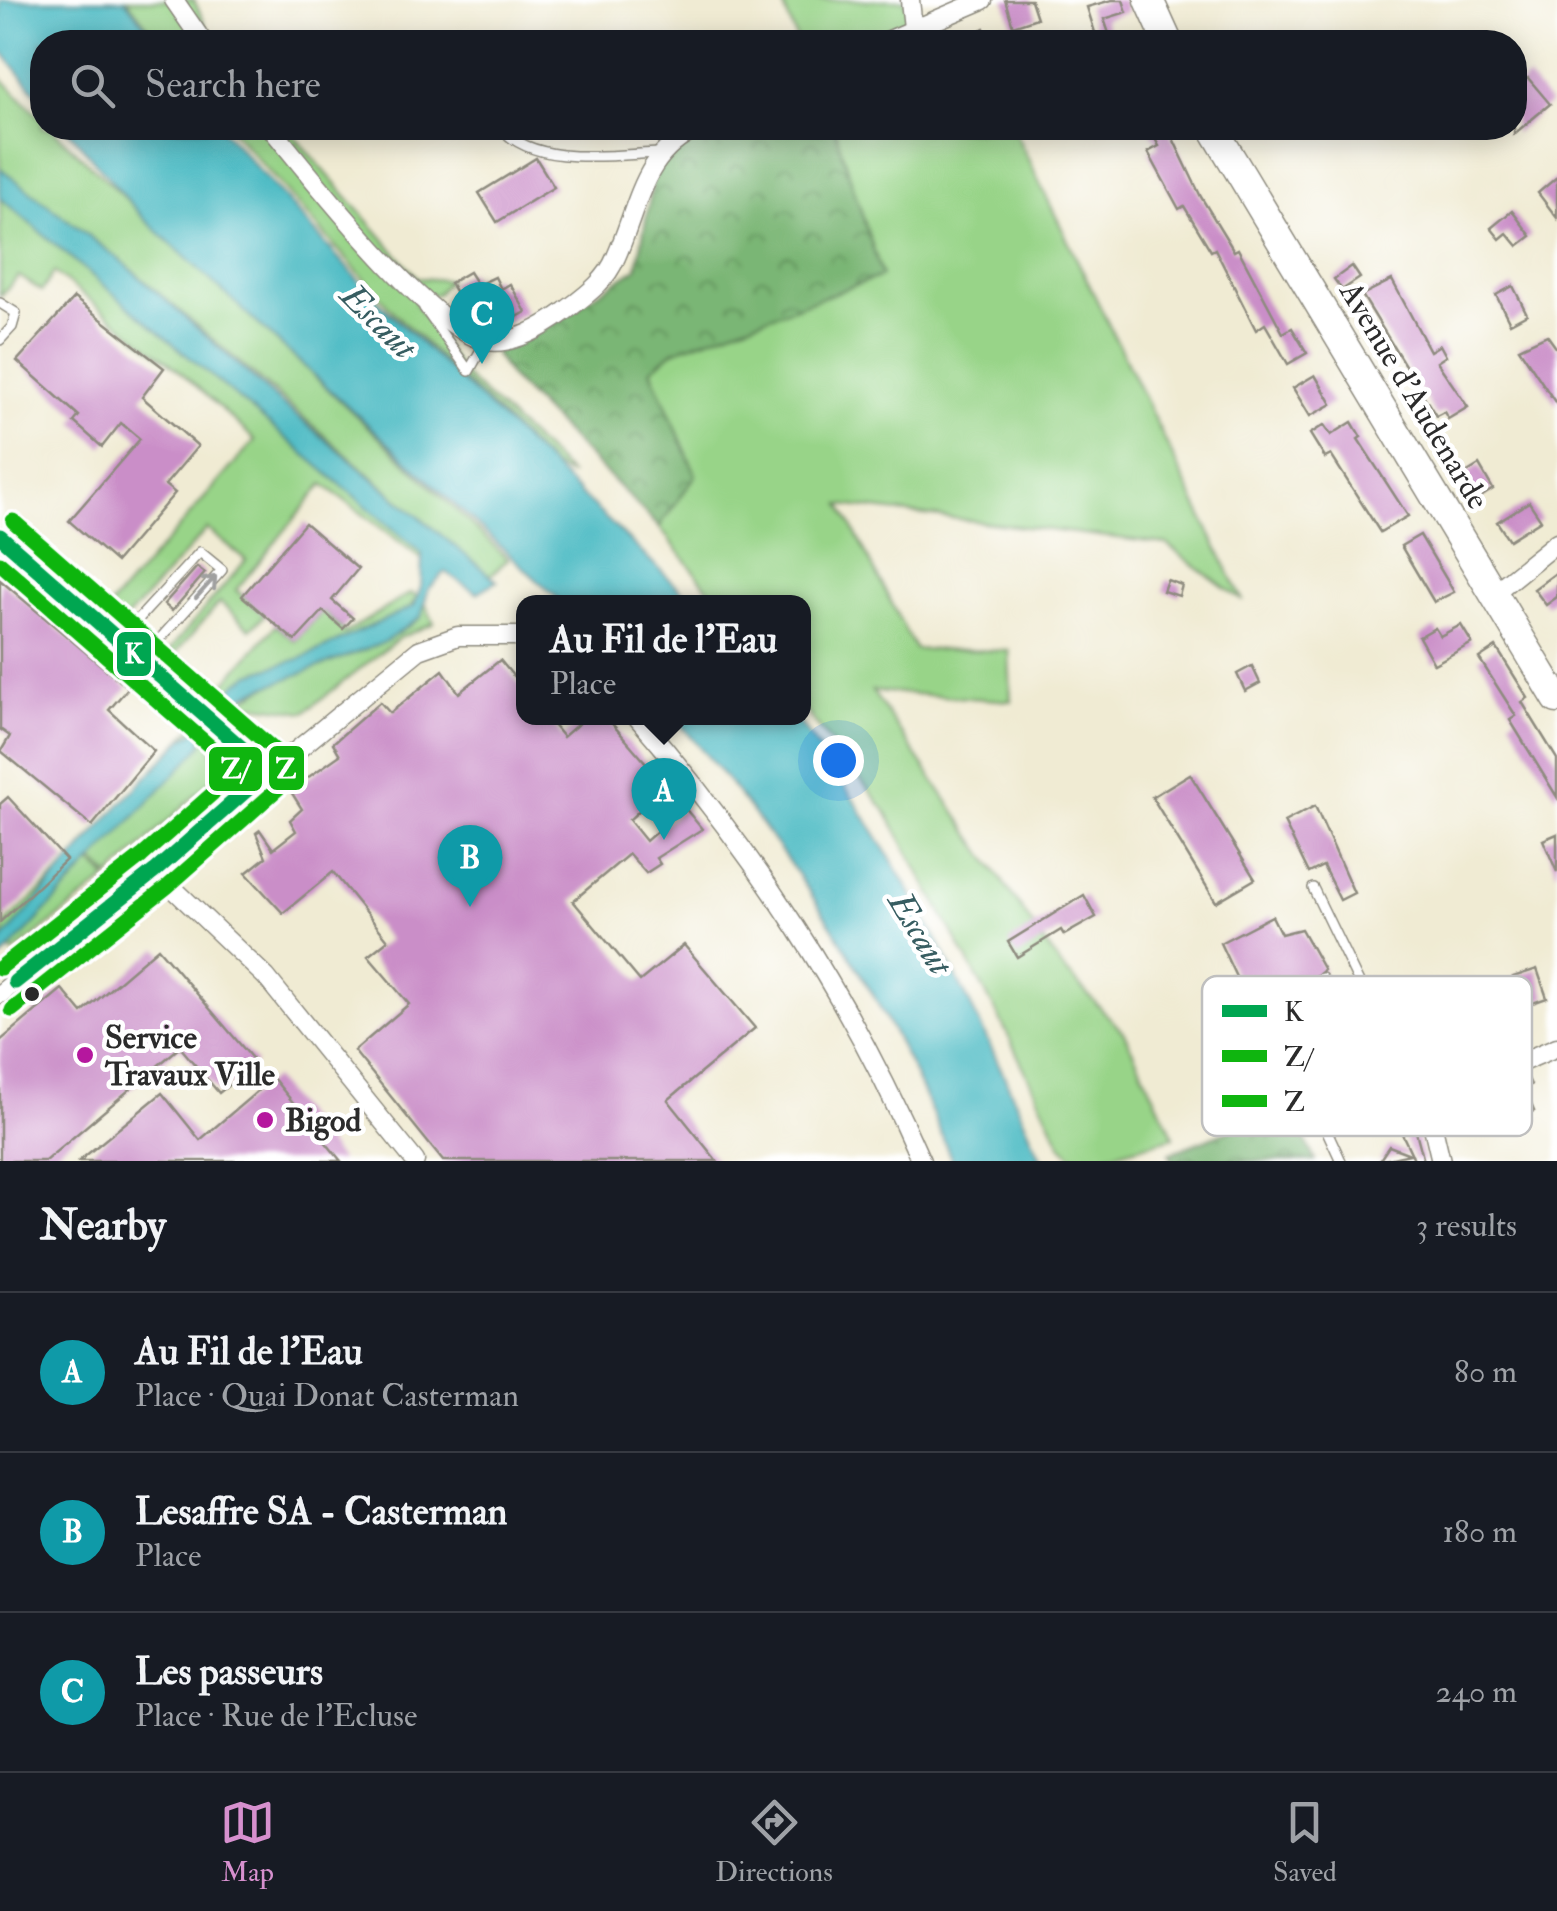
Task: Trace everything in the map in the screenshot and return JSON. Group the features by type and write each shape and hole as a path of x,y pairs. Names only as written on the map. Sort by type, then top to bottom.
{"main road":[{"path":"1149,0 1163,30"},
{"name":"Avenue d'Audenarde","path":"1220,140 1557,699"}],"street":[{"path":"174,0 195,30"},
{"path":"910,0 912,28"},
{"path":"908,30 983,0"},
{"path":"281,140 416,294 486,341 513,338 539,328 598,286 615,261 658,153 679,140"},
{"path":"0,536 268,771"},
{"path":"1494,592 1557,542"},
{"path":"0,994 419,650 458,636 516,636"},
{"path":"644,725 717,809 786,906 848,1008 921,1161"},
{"path":"155,870 266,977 415,1161"},
{"path":"1532,1057 1557,1047"},
{"path":"1436,1136 1441,1161"}],"lane":[{"path":"517,140 550,153 658,153"},
{"path":"416,294 469,371 486,341"},
{"path":"0,303 16,313 12,328 0,340"},
{"path":"119,640 200,552 222,570 141,660"},
{"path":"1314,888 1356,976"},
{"path":"1329,1136 1341,1161"}],"green space":[{"path":"127,0 194,0 208,30 151,30"},
{"path":"781,0 905,0 913,28 909,30 793,30"},
{"path":"0,77 30,107 30,140 64,140 508,559 490,576 483,572 125,264 0,168"},
{"path":"241,140 297,140 418,278 448,280 437,294 418,297 415,303 467,378 571,475 554,468 396,315"},
{"path":"686,140 838,140 882,276 673,351 651,370 696,475 659,527 509,376 494,352 529,338 637,268 658,153"},
{"path":"838,140 1019,140 1243,601 1166,544 841,505 915,649 1009,651 1011,701 872,691 1060,965 1124,1033 1174,1137 1087,1161 1077,1161 1062,1146 1000,1019 885,810 811,718 811,595 713,595 659,527 695,475 651,370 678,347 881,276"},
{"path":"0,198 422,552 422,559 323,484 236,590 265,615 250,629 220,602 166,664 160,661 246,560 207,529 120,626 105,612 255,440 180,371 54,272 42,291 19,276 0,296"},
{"path":"411,593 417,597 409,609 302,658 251,674 215,705 209,701 276,625 295,641 323,611 345,633"},
{"path":"424,601 434,623 399,638 305,712 246,704 231,717 226,713 271,684 374,646 398,633 421,617"},
{"path":"193,727 197,730 182,740 81,848"},
{"path":"203,734 210,738 217,774 110,877 93,860 202,745"},
{"path":"71,862 2,942 4,925"},
{"path":"91,862 108,879 13,953 8,948"},
{"path":"1214,1136 1304,1136 1315,1161 1173,1161 1169,1154"}],"water":[{"path":"0,0 125,0 149,30 30,30 30,86 0,49"},
{"name":"Escaut","path":"76,140 232,140 381,305 687,595 553,595 144,219"},
{"path":"0,168 125,264 281,403 497,581 477,593 445,572 428,590 421,617 383,643 246,694 203,733 202,745 0,960 0,943 114,811 182,740 198,730 235,685 251,674 302,658 414,606 421,587 422,553 0,198"},
{"name":"Escaut","path":"681,725 801,725 868,822 933,932 1042,1161 952,1161 927,1101 867,984 796,873"}],"building":[{"path":"1005,0 1031,0 1037,18 1013,26"},
{"path":"1123,0 1127,12 1104,19 1108,30 1094,30 1087,7"},
{"path":"1527,79 1550,104 1527,123"},
{"path":"1156,140 1174,140 1201,197 1234,251 1238,249 1283,333 1292,328 1307,353 1288,364 1265,324 1256,330 1215,249 1211,251 1184,206 1179,209 1148,152 1159,146"},
{"path":"536,158 554,187 497,222 479,193"},
{"path":"1557,177 1557,218 1538,193"},
{"path":"1512,211 1531,236 1518,246 1507,233 1500,239 1491,228"},
{"path":"1352,266 1360,278 1342,290 1334,279"},
{"path":"469,272 482,292 463,304 450,283"},
{"path":"495,277 501,289 510,284 526,312 506,323 484,282"},
{"path":"1392,280 1430,351 1440,345 1446,356 1437,362 1468,407 1448,419 1444,412 1436,416 1362,295"},
{"path":"1513,286 1527,314 1510,323 1496,295"},
{"path":"74,298 164,368 142,397 198,446 165,485 175,493 116,562 69,521 140,439 121,423 102,447 74,422 79,416 17,361"},
{"path":"1547,335 1557,349 1557,405 1519,348"},
{"path":"1315,375 1332,404 1310,416 1293,388"},
{"path":"1352,422 1361,437 1358,439 1408,516 1380,532 1331,455 1325,458 1310,434 1324,425 1331,435"},
{"path":"1479,465 1493,489 1473,502 1458,478"},
{"path":"1529,502 1541,520 1509,540 1497,522"},
{"path":"305,523 358,569 332,600 353,618 343,629 323,611 295,641 242,596"},
{"path":"1420,535 1454,592 1434,602 1401,546"},
{"path":"197,567 205,573 172,611 164,604"},
{"path":"1557,572 1557,597 1546,605 1534,589"},
{"path":"0,580 128,688 109,710 154,751 92,826 1,751 10,736 0,729"},
{"path":"1167,580 1182,585 1179,596 1163,591"},
{"path":"1461,625 1472,643 1434,664 1419,637 1435,628 1440,636"},
{"path":"1496,647 1528,698 1522,702 1557,759 1557,797 1510,720 1516,716 1479,658"},
{"path":"500,660 516,679 516,725 553,725 563,737 577,725 613,725 666,786 629,820 646,841 684,807 702,829 656,858 660,864 646,873 629,854 573,901 640,981 684,945 755,1028 668,1100 717,1161 443,1161 354,1051 409,1004 368,956 388,940 333,872 283,913 246,873 266,857 256,833 260,830 273,849 296,831 290,820 302,809 290,790 340,755 333,743 380,702 390,713 443,670 459,693"},
{"path":"1252,666 1260,683 1245,691 1237,674"},
{"path":"1190,774 1255,879 1216,902 1152,797"},
{"path":"8,797 66,860 0,922 0,804"},
{"path":"1315,806 1354,893 1340,900 1323,866 1309,873 1284,822"},
{"path":"1557,834 1557,872 1543,840"},
{"path":"1084,895 1096,917 1064,935 1061,930 1017,957 1008,942"},
{"path":"1272,916 1281,934 1301,929 1324,970 1317,976 1236,976 1220,943"},
{"name":"Service Travaux Ville","path":"158,948 256,1063 219,1093 180,1047 45,1161 0,1161 0,1041 62,989 82,1013"},
{"path":"1537,969 1547,998 1532,1003 1532,976 1516,976"},
{"name":"Bigod","path":"273,1078 341,1161 79,1161 162,1093 200,1140"},
{"path":"1403,1136 1417,1136 1424,1161 1415,1161"},
{"path":"1389,1146 1410,1154 1379,1161"}],"transit line":[{"name":"Z","path":"12,1010 167,887 281,786 288,772 281,756 13,521"},
{"name":"K","path":"0,536 268,771"},
{"name":"Z/","path":"0,563 238,771 142,856 0,968"},
{"name":"K","path":"15,982 155,871 268,771"}],"place":[{"name":"Les passeurs","path":"482,364"},
{"name":"Au Fil de l'Eau","path":"664,840"},
{"name":"Lesaffre SA - Casterman","path":"470,907"},
{"name":"Service Travaux Ville","path":"85,1055"},
{"name":"Bigod","path":"265,1120"}]}
